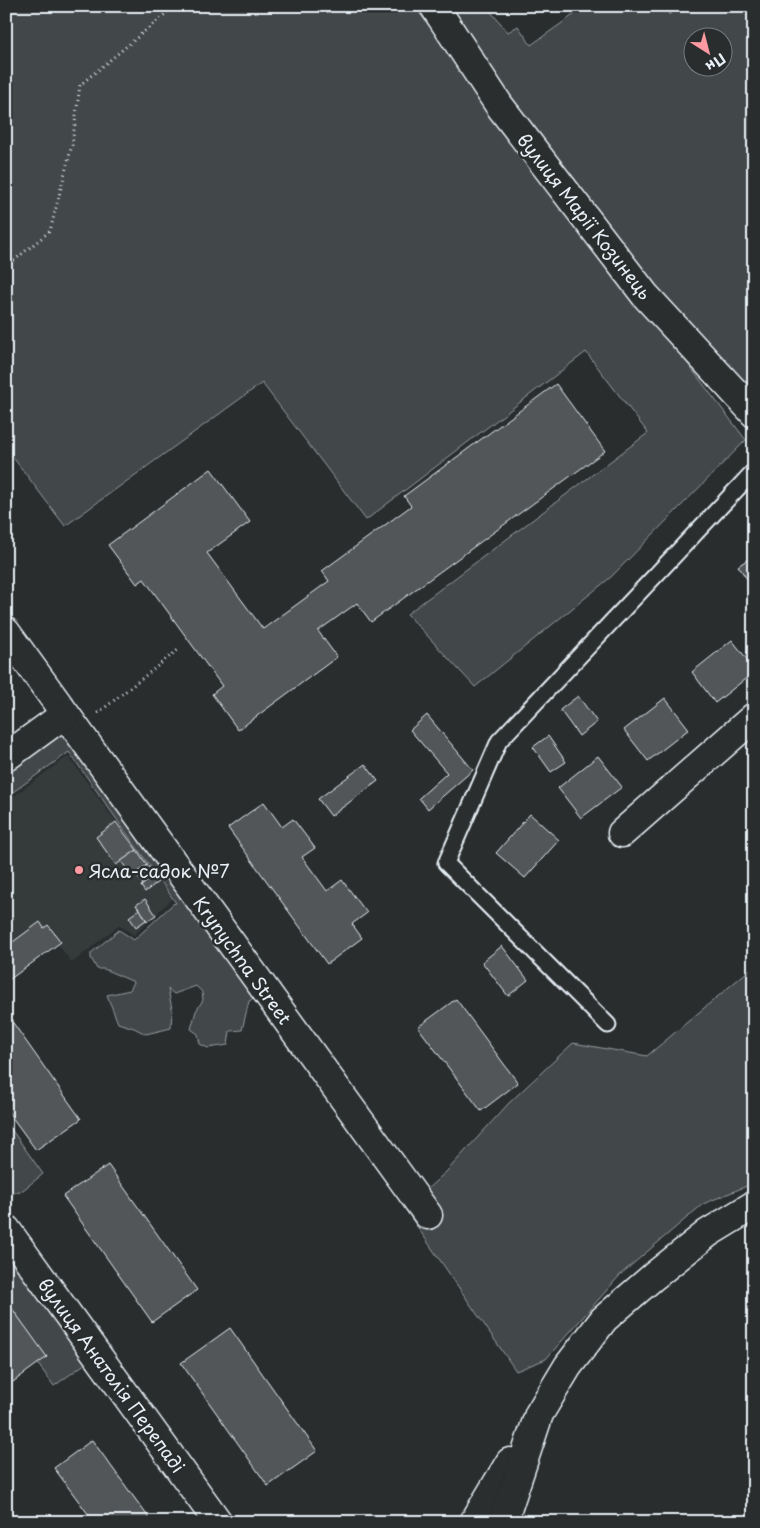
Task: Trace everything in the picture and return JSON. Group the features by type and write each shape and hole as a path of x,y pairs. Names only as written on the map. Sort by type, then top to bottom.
{"street":[{"name":"вулиця Марії Козинець","path":"434,6 499,105 645,295 754,413"},
{"name":"Krynychna Street","path":"6,632 428,1215"},
{"path":"622,833 754,717"},
{"path":"6,756 71,722"},
{"path":"474,1522 568,1366 604,1319 708,1233 754,1205"},
{"name":"вулиця Анатолія Перепаді","path":"6,1229 218,1522"},
{"path":"503,1522 540,1414"}],"lane":[{"path":"608,1025 446,863 499,741 754,471"}],"path":[{"path":"6,267 50,231 72,145 80,84 175,6"},
{"path":"71,722 178,650"}],"shaded area":[{"path":"6,6 414,6 746,440 611,577 475,687 407,614 648,433 586,352 366,520 262,383 65,526 6,448"},
{"path":"451,6 486,6 508,32 518,26 531,45 586,6 663,6 669,14 680,6 754,6 754,400 591,216"},
{"path":"66,726 257,997 249,1001 242,1030 230,1031 228,1045 208,1048 200,1044 198,1034 191,1029 196,1011 203,1000 202,992 196,986 174,994 168,989 172,1009 171,1028 146,1034 118,1023 107,995 130,990 134,982 104,969 97,969 91,958 91,953 119,930 134,940 176,903 69,752 6,797 6,770"},
{"name":"Ясла-садок №7","path":"68,756 172,899 134,935 119,925 72,963 58,944 6,982 6,802"},
{"path":"754,966 754,1183 703,1204 621,1274 546,1359 516,1371 405,1209 447,1171 509,1103 573,1043 647,1056"},
{"path":"6,1122 43,1174 23,1190 11,1194 6,1193"},
{"path":"6,1247 86,1363 54,1386 6,1320"}],"building":[{"path":"663,6 680,6 669,14"},
{"path":"556,384 605,451 371,622 357,603 318,631 337,657 238,730 212,694 222,686 144,579 137,584 108,545 211,469 250,522 207,553 263,629 329,581 322,571 411,506 404,496"},
{"path":"754,555 754,585 752,586 738,566"},
{"path":"732,640 754,668 754,672 715,703 692,672"},
{"path":"578,696 597,722 579,736 560,710"},
{"path":"665,698 689,729 648,761 624,730"},
{"path":"427,715 473,770 428,809 419,798 447,773 410,730"},
{"path":"548,736 566,762 551,772 533,747"},
{"path":"598,756 622,787 581,818 558,788"},
{"path":"365,764 378,781 331,816 318,799"},
{"path":"264,802 282,827 293,819 315,848 302,857 327,891 342,880 367,913 352,924 362,938 327,964 228,828"},
{"path":"530,814 559,840 525,878 496,853"},
{"path":"116,822 137,850 116,865 96,837"},
{"path":"137,850 147,865 132,876 121,861"},
{"path":"147,865 155,875 143,884 135,874"},
{"path":"155,875 159,881 145,892 141,886"},
{"path":"145,899 156,915 147,921 136,905"},
{"path":"140,909 146,920 136,927 129,917"},
{"path":"40,922 44,928 48,925 61,942 6,982 6,947"},
{"path":"502,946 528,980 508,996 482,962"},
{"path":"456,999 518,1083 481,1111 418,1027"},
{"path":"6,1013 81,1119 36,1150 6,1109"},
{"path":"108,1165 197,1290 152,1322 63,1196"},
{"path":"6,1300 47,1357 6,1387"},
{"path":"230,1328 317,1451 268,1486 181,1363"},
{"path":"92,1440 152,1522 94,1522 54,1468"}],"place":[{"name":"Ясла-садок №7","path":"79,870"}]}
